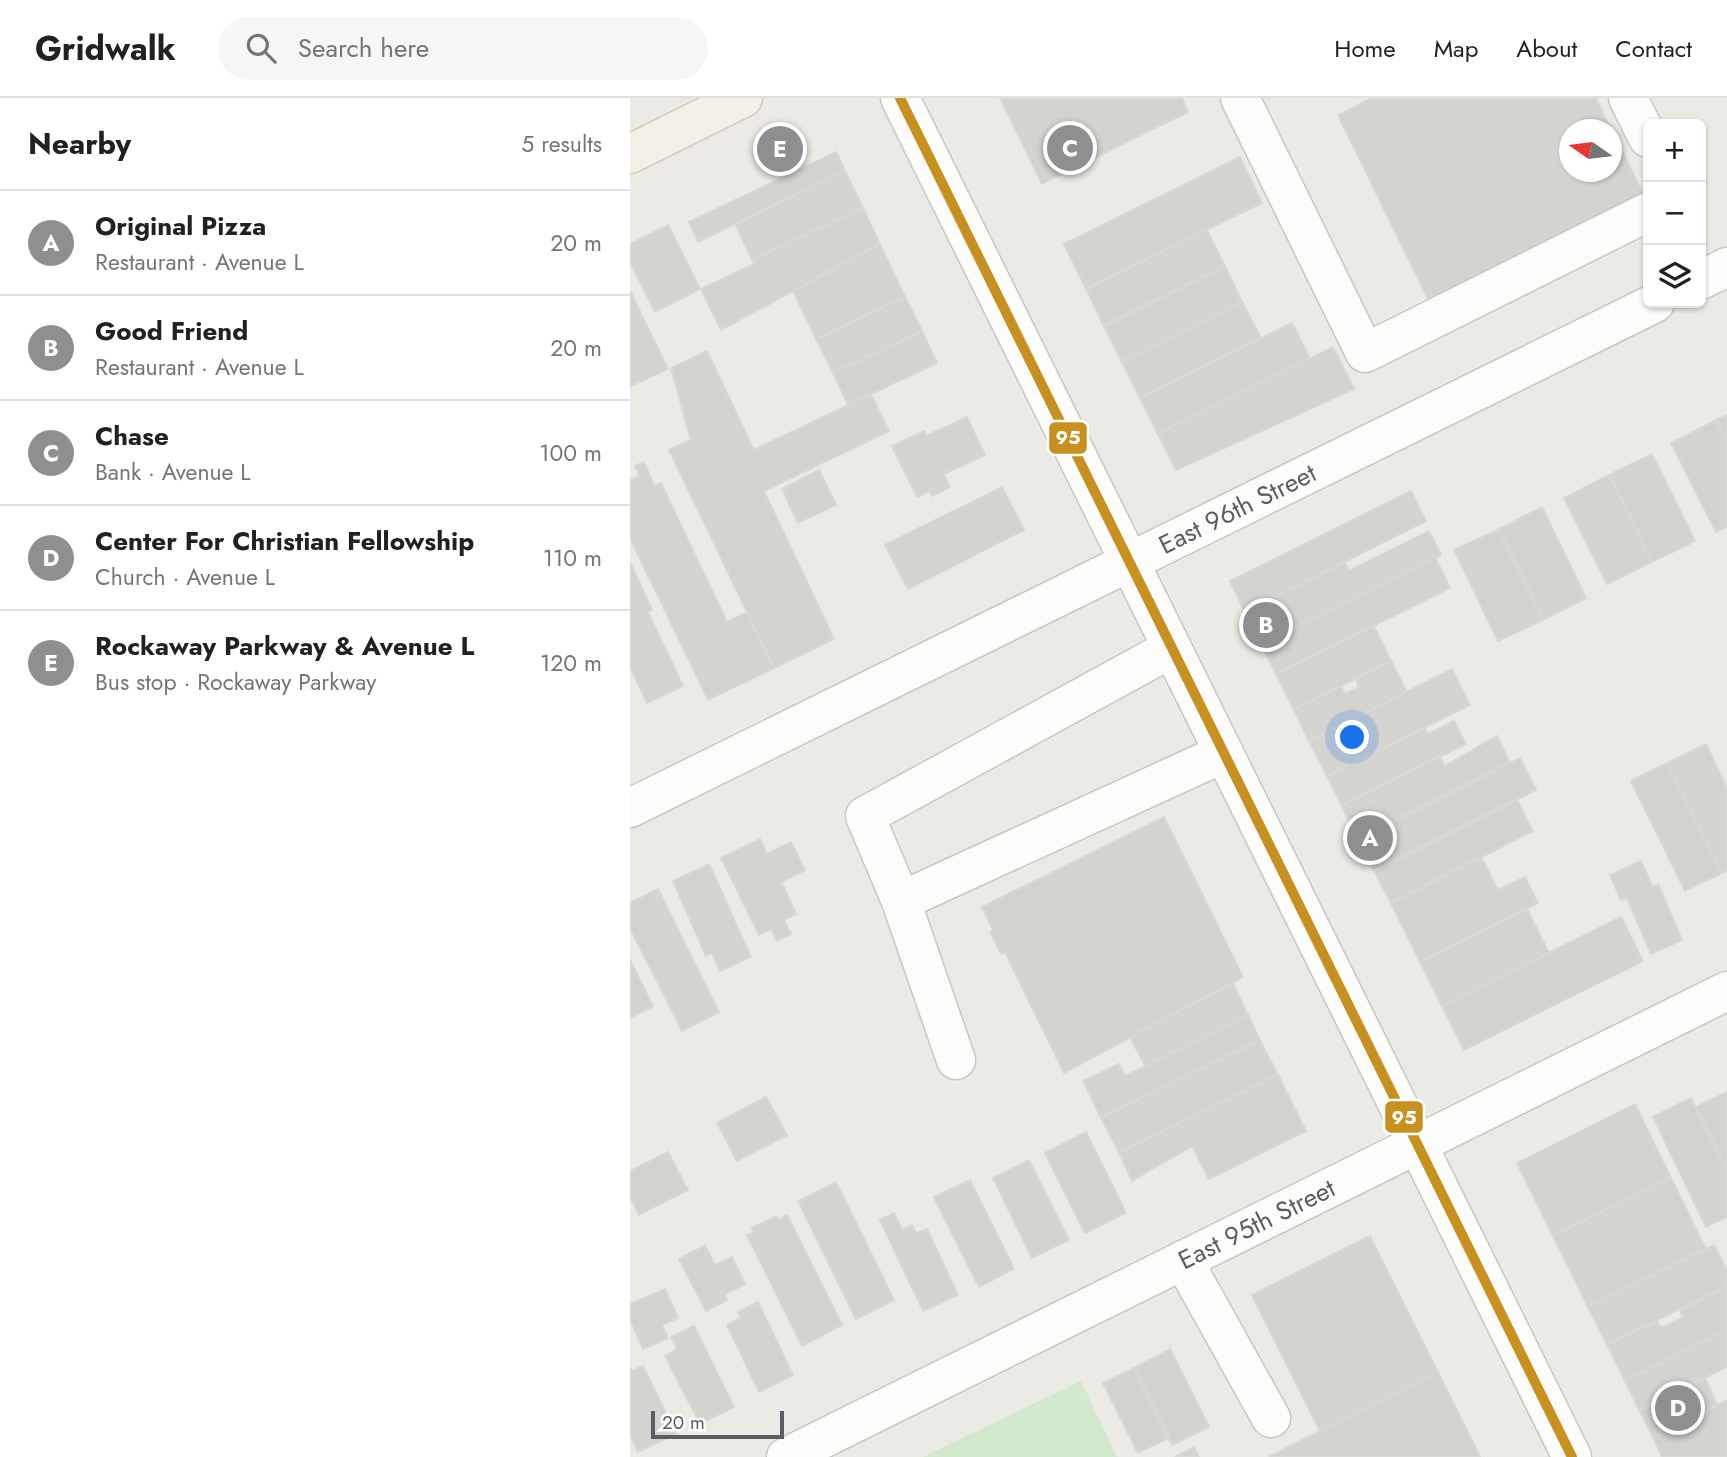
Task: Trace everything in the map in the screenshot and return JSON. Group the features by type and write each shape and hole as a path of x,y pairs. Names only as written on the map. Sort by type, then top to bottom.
{"main road":[{"path":"630,153 743,98"}],"street":[{"path":"900,98 1572,1457"},
{"path":"1240,98 1366,353 1643,214"},
{"path":"1628,98 1643,128"},
{"path":"1706,278 1727,267"},
{"name":"East 96th Street","path":"630,808 1645,308"},
{"path":"956,1060 901,901 865,816 1172,648"},
{"path":"901,901 1224,753"},
{"name":"East 95th Street","path":"786,1457 1727,991"},
{"path":"1184,1260 1271,1419"}],"green space":[{"path":"1081,1381 1117,1457 923,1457"}],"building":[{"path":"1000,98 1182,98 1188,112 1042,184"},
{"path":"1372,98 1596,98 1606,119 1559,119 1559,182 1622,182 1622,151 1643,194 1428,299 1338,115"},
{"path":"836,152 845,171 698,242 689,222"},
{"path":"1240,157 1262,203 1086,289 1064,244"},
{"path":"845,171 863,208 752,260 735,224"},
{"path":"863,208 880,244 721,330 701,289 754,264 752,260"},
{"path":"668,225 700,289 655,312 630,262 630,244"},
{"path":"1207,230 1225,266 1104,326 1086,289"},
{"path":"880,244 905,297 816,339 793,291"},
{"path":"1225,266 1242,302 1122,362 1104,326"},
{"path":"630,291 668,369 631,386 630,384"},
{"path":"905,297 922,331 833,373 816,339"},
{"path":"1242,302 1261,338 1140,398 1122,362"},
{"path":"1292,323 1310,359 1158,434 1140,398"},
{"path":"922,331 937,363 848,405 833,373"},
{"path":"1333,347 1354,389 1176,470 1158,434"},
{"path":"707,351 754,450 871,394 889,431 764,491 834,639 774,668 669,450 691,440 671,368"},
{"path":"1727,415 1727,443 1716,420"},
{"path":"967,417 985,455 944,474 950,487 932,496 929,491 917,497 892,446 924,431 926,436"},
{"path":"1716,420 1727,443 1727,527 1716,532 1671,443"},
{"path":"1652,454 1695,541 1652,562 1609,475"},
{"path":"644,462 654,486 661,483 727,622 747,612 774,668 708,700 630,538 630,480 640,476 635,466"},
{"path":"819,470 836,505 798,523 782,489"},
{"path":"1609,475 1652,562 1607,584 1564,498"},
{"path":"1002,487 1024,530 908,589 885,545"},
{"path":"1411,491 1426,521 1245,612 1230,581"},
{"path":"1542,507 1586,598 1543,620 1499,529"},
{"path":"1499,529 1543,620 1498,641 1454,550"},
{"path":"1429,531 1441,555 1261,644 1245,612 1345,562 1349,571"},
{"path":"1435,557 1450,588 1276,674 1261,644"},
{"path":"630,562 652,610 648,612 683,686 647,703 630,667"},
{"path":"1374,626 1391,661 1294,710 1276,674"},
{"path":"1391,661 1407,692 1309,741 1294,710 1341,686 1345,694 1359,687 1356,679"},
{"path":"1452,669 1470,705 1327,776 1309,741"},
{"path":"1454,721 1466,744 1342,806 1327,776 1425,728 1428,734"},
{"path":"1497,736 1510,763 1358,839 1342,806 1439,756 1445,766"},
{"path":"1706,744 1727,788 1727,871 1722,873 1667,763"},
{"path":"1520,758 1536,790 1374,871 1358,839"},
{"path":"1667,763 1722,873 1685,891 1631,781"},
{"path":"1517,800 1533,831 1391,903 1374,871"},
{"path":"1164,817 1243,977 1064,1073 1005,952 1001,954 990,932 993,930 982,907"},
{"path":"760,839 767,854 791,842 805,870 781,882 796,914 784,920 791,934 777,941 771,929 759,935 721,858"},
{"path":"1481,857 1498,890 1525,877 1538,903 1420,962 1391,903"},
{"path":"1641,861 1653,887 1658,884 1682,940 1651,954 1627,898 1621,900 1610,875"},
{"path":"709,864 751,957 720,971 712,953 706,956 673,881"},
{"path":"658,889 719,1012 682,1031 630,928 630,903"},
{"path":"1527,909 1549,953 1442,1006 1420,962"},
{"path":"1621,917 1643,961 1464,1050 1442,1006"},
{"path":"630,960 653,1006 630,1018"},
{"path":"1233,983 1248,1015 1145,1066 1130,1037"},
{"path":"1248,1015 1260,1040 1101,1118 1083,1081 1119,1064 1125,1076"},
{"path":"1260,1040 1278,1075 1119,1153 1101,1118"},
{"path":"1278,1075 1306,1131 1209,1179 1192,1146 1132,1181 1119,1153"},
{"path":"1727,1092 1727,1170 1696,1107"},
{"path":"766,1097 787,1135 737,1161 717,1123"},
{"path":"1691,1098 1727,1170 1727,1217 1706,1227 1653,1117"},
{"path":"1635,1104 1671,1178 1553,1236 1517,1163"},
{"path":"1086,1132 1126,1213 1085,1233 1045,1153"},
{"path":"668,1152 688,1190 639,1215 630,1197 630,1171"},
{"path":"1029,1160 1069,1240 1032,1258 993,1178"},
{"path":"1671,1178 1706,1249 1588,1307 1553,1236"},
{"path":"970,1180 1014,1269 979,1287 934,1197"},
{"path":"836,1182 894,1300 856,1319 798,1201"},
{"path":"894,1213 902,1230 912,1225 916,1233 927,1229 958,1295 923,1311 880,1220"},
{"path":"787,1215 842,1325 802,1346 747,1235 754,1232 752,1228 777,1216 779,1220"},
{"path":"1370,1236 1438,1372 1320,1431 1252,1295"},
{"path":"705,1245 715,1265 732,1257 745,1284 725,1294 727,1300 706,1311 679,1259"},
{"path":"1714,1245 1727,1271 1727,1286 1607,1345 1588,1307"},
{"path":"1727,1286 1727,1330 1625,1381 1607,1345 1657,1321 1661,1328 1683,1317 1680,1310"},
{"path":"665,1289 678,1318 662,1325 668,1338 643,1349 630,1319 630,1304"},
{"path":"758,1302 793,1375 759,1392 727,1325 740,1318 738,1312"},
{"path":"694,1326 734,1407 700,1424 665,1356 677,1349 671,1337"},
{"path":"1727,1330 1727,1367 1639,1410 1625,1381"},
{"path":"1170,1349 1209,1427 1172,1445 1134,1368"},
{"path":"643,1366 676,1434 638,1452 630,1434 630,1367 632,1371"},
{"path":"1134,1368 1169,1438 1138,1453 1103,1383"},
{"path":"1438,1372 1480,1457 1269,1457 1320,1431"},
{"path":"1705,1378 1717,1405 1653,1437 1639,1410"},
{"path":"1727,1400 1727,1457 1662,1457 1653,1437"},
{"path":"1194,1447 1199,1457 1175,1457"}],"transit line":[{"name":"95","path":"900,98 1572,1457"}],"place":[{"name":"Chase","path":"1070,148"},
{"name":"Rockaway Parkway & Avenue L","path":"780,149"},
{"name":"Good Friend","path":"1266,625"},
{"name":"Original Pizza","path":"1370,838"},
{"name":"Center For Christian Fellowship","path":"1678,1408"}]}
